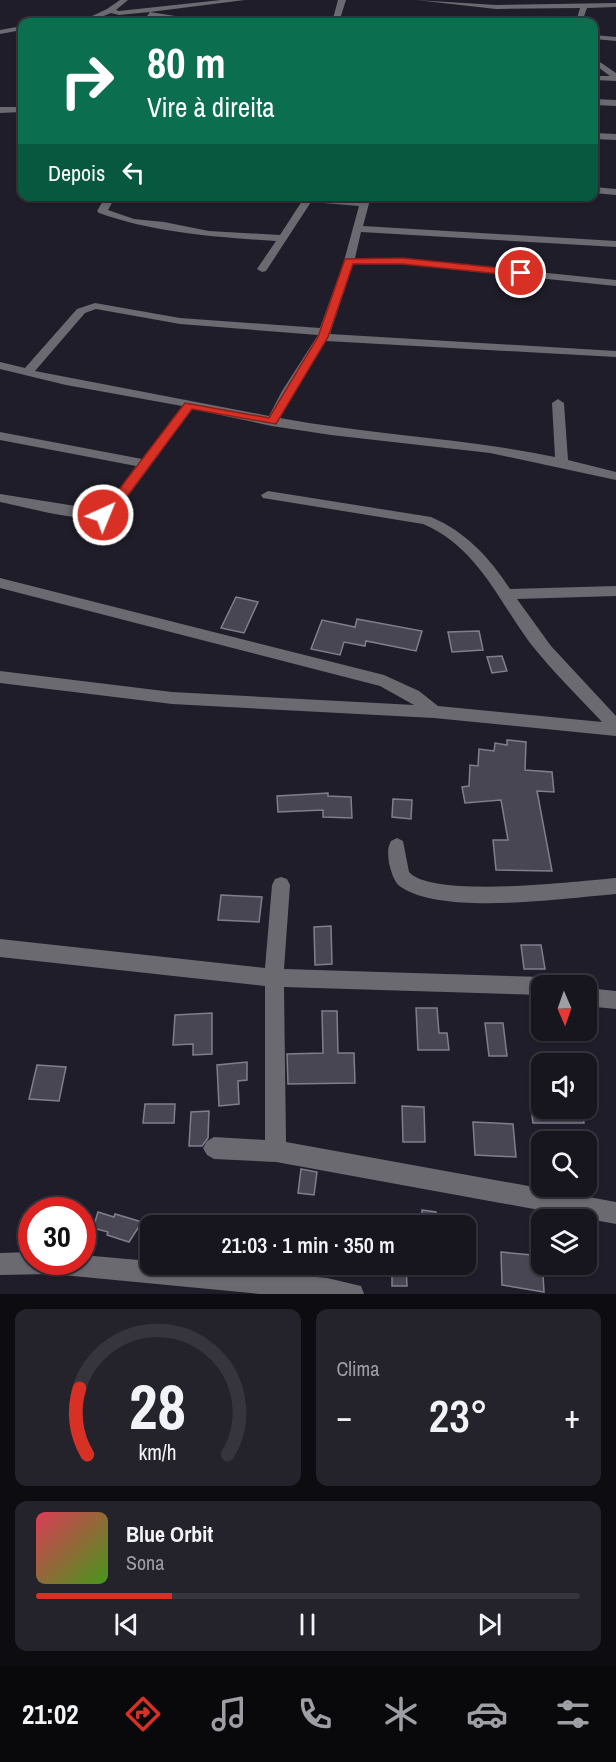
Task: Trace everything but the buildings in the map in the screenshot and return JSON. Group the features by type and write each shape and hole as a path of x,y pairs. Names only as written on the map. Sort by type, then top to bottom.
{"street":[{"path":"104,18 124,0"},
{"path":"129,12 241,0"},
{"path":"336,18 342,0"},
{"path":"420,0 473,6 616,5"},
{"path":"581,18 589,4"},
{"path":"473,6 482,15"},
{"path":"110,11 172,18"},
{"path":"0,32 18,29"},
{"path":"598,37 616,39"},
{"path":"598,63 616,78"},
{"path":"598,78 616,78"},
{"path":"598,102 616,103"},
{"path":"0,110 18,110"},
{"path":"598,136 616,137"},
{"path":"598,190 616,192"},
{"path":"109,201 102,211 134,222 164,225 208,234 283,238"},
{"path":"262,269 307,201"},
{"path":"272,422 324,334 349,261 364,201"},
{"path":"356,229 616,244"},
{"path":"349,261 402,261 616,283"},
{"path":"27,372 81,311 95,306 180,321 324,334 616,354"},
{"path":"0,365 110,391 272,422 299,424 384,439 445,443 562,462 616,476"},
{"path":"558,403 562,462"},
{"path":"0,498 91,515 103,515 110,511 189,405"},
{"path":"0,436 145,464"},
{"path":"268,495 426,520 442,525 482,559 536,639 616,729"},
{"path":"0,583 384,681 413,695 434,712"},
{"path":"506,594 616,591"},
{"path":"0,677 172,698 434,712 616,729"},
{"path":"397,846 399,868 407,882 424,889 483,895 616,886"},
{"path":"276,1151 274,978 281,885"},
{"path":"0,948 274,978 531,986"},
{"path":"597,998 616,1000"},
{"path":"214,1148 276,1151 616,1212"},
{"path":"0,1264 52,1263 327,1289 352,1294"}],"route":[{"path":"103,515 110,511 189,405 272,422 288,391 323,337 349,261 376,263 395,260 521,273"}]}
